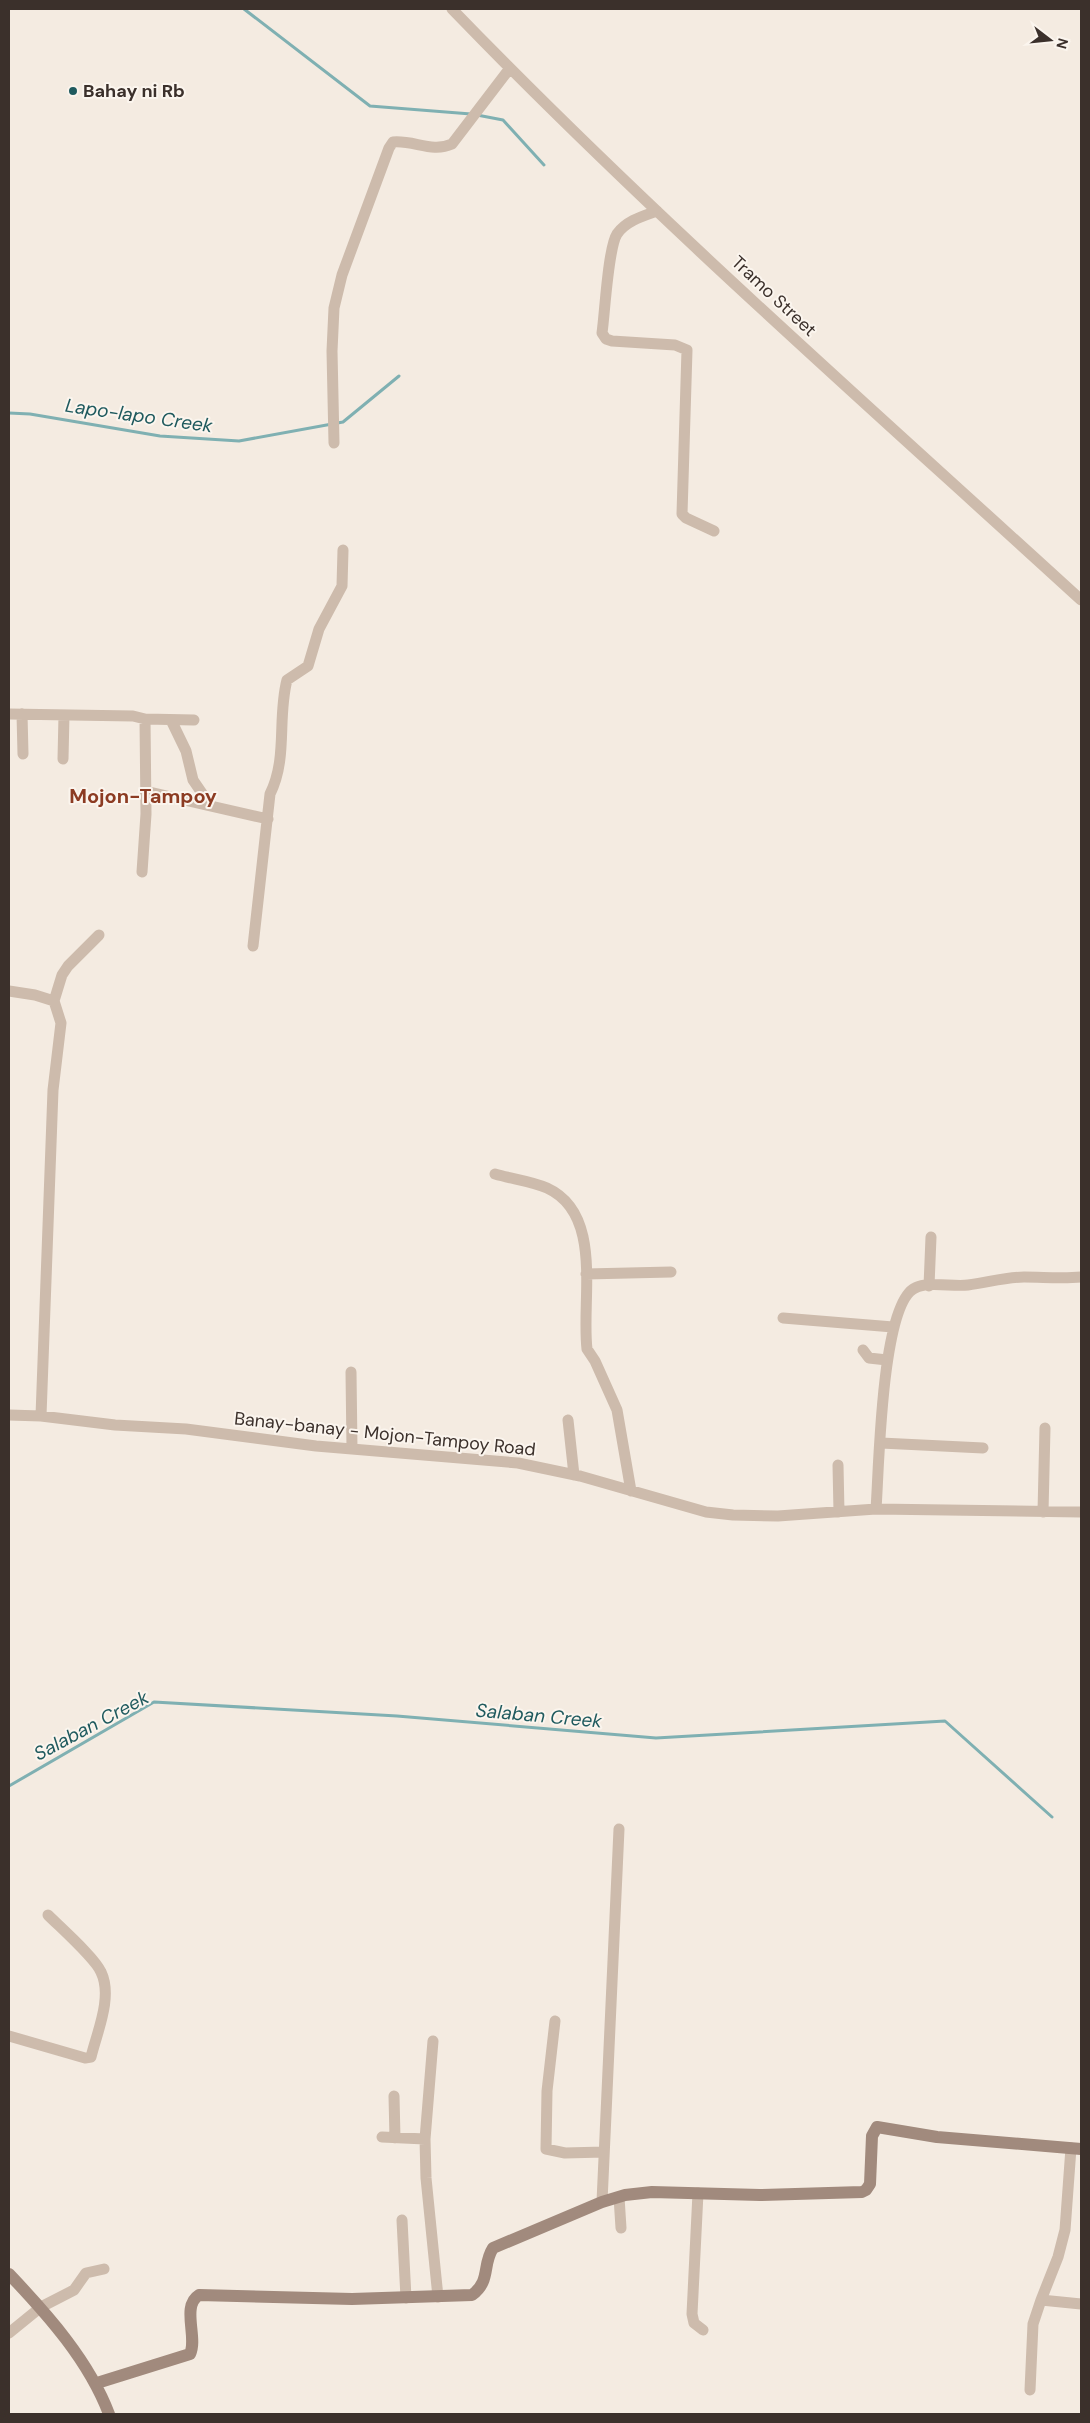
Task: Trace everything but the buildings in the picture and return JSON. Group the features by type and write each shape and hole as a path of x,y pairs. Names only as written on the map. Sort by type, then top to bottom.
{"street":[{"name":"Tramo Street","path":"452,9 657,211 1081,600"},
{"path":"334,443 332,351 334,308 342,275 389,148 393,142 401,141 430,148 443,148 452,144 510,68"},
{"path":"657,211 632,221 618,233 611,248 602,333 606,339 612,341 675,345 687,350 682,514 686,518 714,531"},
{"path":"253,946 270,794 278,778 283,736 284,690 287,680 308,666 319,629 342,586 343,550"},
{"path":"9,714 133,716 145,719 194,720"},
{"path":"22,714 23,754"},
{"path":"63,759 64,715"},
{"path":"142,872 146,814 145,719"},
{"path":"171,720 186,751 192,780 206,799"},
{"path":"145,791 268,819"},
{"path":"41,1416 53,1090 61,1023 54,1001 62,975 68,966 99,935"},
{"path":"9,991 36,995 54,1001"},
{"path":"495,1174 547,1188 561,1198 573,1212 582,1231 586,1248 588,1349 617,1410 631,1491"},
{"path":"929,1286 931,1237"},
{"path":"586,1274 671,1272"},
{"path":"876,1509 887,1360 893,1327 900,1304 908,1292 920,1286 967,1285 1023,1277 1055,1279 1081,1277"},
{"path":"783,1318 893,1327"},
{"path":"863,1350 869,1358 887,1360"},
{"path":"351,1372 352,1449"},
{"name":"Banay-banay - Mojon-Tampoy Road","path":"9,1415 41,1416 115,1426 186,1429 352,1449 518,1462 574,1475 706,1512 733,1515 778,1516 876,1509 1081,1512"},
{"path":"568,1420 574,1475"},
{"path":"1043,1512 1045,1428"},
{"path":"881,1444 983,1448"},
{"path":"838,1465 839,1512"},
{"path":"602,2202 619,1829"},
{"path":"9,2036 84,2058 91,2056 103,2007 105,1990 101,1972 48,1914"},
{"path":"555,2021 547,2091 546,2149 565,2153 604,2152"},
{"path":"433,2042 425,2139 426,2178 438,2297"},
{"path":"394,2096 395,2138"},
{"path":"97,2384 190,2354 192,2347 191,2310 194,2299 199,2295 228,2298 406,2298 472,2295 481,2288 485,2280 493,2248 602,2202 619,2197 652,2192 760,2195 862,2192 870,2184 872,2136 877,2127 937,2137 1076,2149 1065,2230 1058,2257 1040,2300 1033,2324 1030,2390"},
{"path":"382,2137 425,2139"},
{"path":"698,2193 692,2314 694,2324 704,2330"},
{"path":"619,2197 621,2228"},
{"path":"402,2220 406,2298"},
{"path":"9,2333 41,2307 74,2290 86,2274 104,2269"},
{"path":"9,2274 41,2307 97,2384 109,2414"},
{"path":"1040,2300 1081,2304"}],"waterway":[{"path":"244,9 370,106 471,114"},
{"path":"477,115 503,120 544,165"},
{"name":"Lapo-lapo Creek","path":"9,413 30,414 160,436 239,441 343,422 399,376"},
{"name":"Salaban Creek","path":"9,1786 154,1702 397,1716 656,1738 945,1721 1052,1817"}],"place":[{"name":"Bahay ni Rb","path":"73,91"}],"district":[{"name":"Mojon-Tampoy","path":"143,796"}]}
